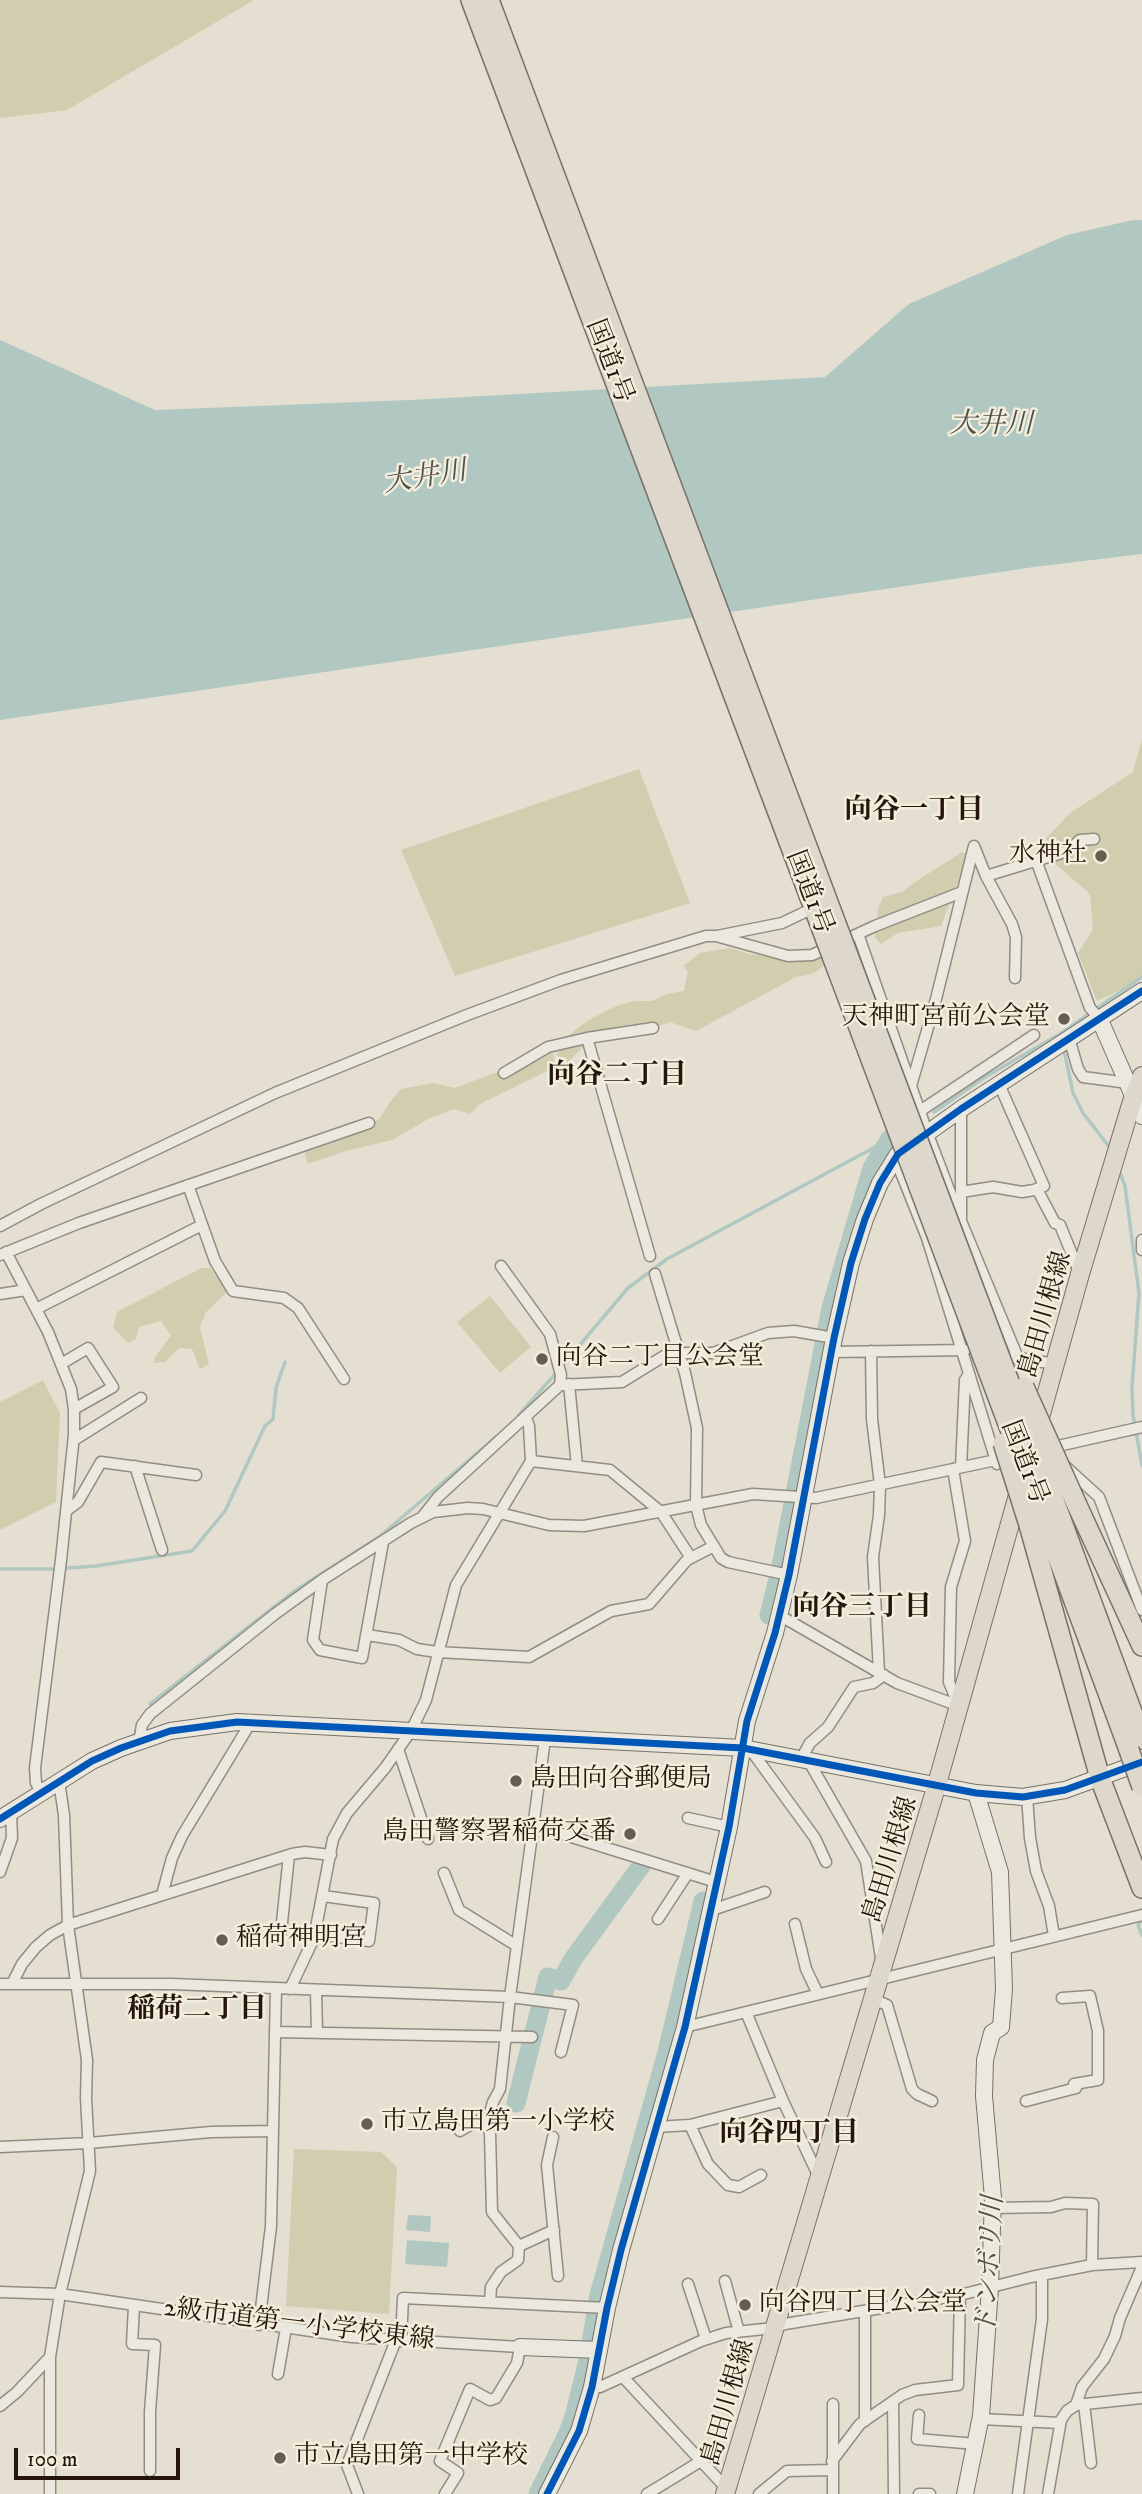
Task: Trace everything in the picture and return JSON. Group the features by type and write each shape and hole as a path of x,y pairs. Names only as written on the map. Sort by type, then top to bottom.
{"highway":[{"name":"国道1号","path":"471,0 813,899 841,936 977,1296 1043,1518"},
{"name":"国道1号","path":"489,0 813,899"},
{"name":"国道1号","path":"841,936 956,1285 1043,1518 1138,1750 1142,1787"},
{"path":"977,1296 1001,1335 1142,1646"},
{"path":"1043,1518 1100,1778 1142,1888"}],"main road":[{"name":"島田川根線","path":"727,2492 937,1784 1022,1482 1039,1444 1055,1364 1135,1085"}],"street":[{"path":"986,876 1068,851 1080,840 1094,839"},
{"path":"911,1086 935,1003 974,846 986,876 1012,924 1016,937 1015,978"},
{"path":"1035,860 1094,1013 1135,1085 1142,1116"},
{"path":"716,936 788,956 802,957 812,955 841,936 962,892"},
{"path":"0,1226 90,1180 275,1093 467,1015 561,980 694,938 782,923 813,899"},
{"path":"841,936 911,1086 961,1221 1018,1358"},
{"path":"547,2494 579,2431 592,2387 599,2307 685,2027 746,1749 747,1721 779,1615 782,1574 804,1498 829,1342 865,1219 880,1183 895,1158 927,1132 1069,1038 1094,1013 1142,990"},
{"path":"504,1073 548,1047 653,1028"},
{"path":"920,1111 1034,1035"},
{"path":"587,1038 650,1256"},
{"path":"1069,1038 1083,1077 1135,1085"},
{"path":"961,1192 993,1187 1022,1192 1044,1186 999,1084"},
{"path":"961,1109 961,1221"},
{"path":"41,1792 36,1783 34,1768 61,1560 74,1440 74,1409 71,1389 48,1332 3,1254 79,1223 369,1123"},
{"path":"895,1158 926,1238 998,1466 1022,1482"},
{"path":"187,1185 215,1261 233,1291 284,1298 298,1308 344,1379"},
{"path":"1037,1189 1055,1223 1060,1225 1080,1274"},
{"path":"36,1309 202,1225"},
{"path":"1142,1240 1142,1250"},
{"path":"501,1266 550,1334 562,1377 576,1466"},
{"path":"655,1274 679,1353 697,1428 696,1505 701,1525 721,1558 782,1574"},
{"path":"0,1294 26,1290"},
{"path":"562,1377 622,1382 664,1356 713,1353 768,1333 782,1331 871,1351 961,1350 1055,1364"},
{"path":"61,1364 89,1348 113,1388 74,1409"},
{"path":"804,1759 810,1743 828,1727 854,1687 873,1683 881,1674 873,1557 880,1485 872,1419 871,1351"},
{"path":"959,1706 949,1682 951,1587 965,1541 957,1468 965,1380 969,1374"},
{"path":"422,1518 438,1497 526,1418 562,1377"},
{"path":"74,1440 141,1398"},
{"path":"290,1989 310,1951 315,1934 333,1839 347,1813 411,1731 426,1700 456,1585 531,1461 526,1418"},
{"path":"1039,1444 1142,1427"},
{"path":"1039,1444 1099,1497 1142,1610"},
{"path":"139,1742 142,1725 150,1714 275,1614 322,1580 433,1512 468,1508 565,1527 584,1527 753,1494 816,1498 996,1460"},
{"path":"531,1461 610,1470 661,1512 691,1558"},
{"path":"66,1511 78,1502 101,1462 196,1475"},
{"path":"135,1466 162,1550"},
{"path":"322,1580 313,1640 320,1650 362,1658 383,1542"},
{"path":"367,1634 399,1640 417,1649 438,1652 529,1657 611,1611 649,1604 691,1558 714,1546"},
{"path":"779,1615 897,1683 959,1706"},
{"path":"0,1872 12,1838 5,1815 92,1761 139,1742 192,1727 251,1722 746,1749 976,1793 1027,1797 1053,1794 1100,1778 1138,1750"},
{"path":"162,1895 172,1858 182,1836 251,1722"},
{"path":"490,2302 491,2287 501,2272 518,2260 519,2246 492,2212 490,2133 487,2123 500,2089 545,1739"},
{"path":"398,1749 428,1839"},
{"path":"746,1749 815,1839 826,1862"},
{"path":"804,1759 866,1861 880,1973"},
{"path":"50,2494 50,2357 60,2294 88,2181 89,2143 87,2060 68,1925 64,1815 60,1781"},
{"path":"965,2494 981,2419 989,2288 992,2207 984,2096 985,2060 992,2033 1001,2027 1004,1989 1000,1872 976,1793"},
{"path":"1027,1797 1035,1871 1049,1906 1054,1936"},
{"path":"688,1818 729,1826"},
{"path":"533,1825 716,1882"},
{"path":"12,1984 22,1964 36,1947 68,1925 289,1855 306,1852 331,1855"},
{"path":"281,1932 289,1855"},
{"path":"444,1873 459,1910 517,1947"},
{"path":"658,1919 688,1873"},
{"path":"709,1911 765,1892"},
{"path":"315,1934 369,1941 374,1903 323,1896"},
{"path":"685,2027 818,1994 880,1973 1142,1915"},
{"path":"794,1924 806,1969 818,1994"},
{"path":"0,1984 171,1984 510,1997 573,2006 561,2052"},
{"path":"259,2325 271,2226 276,1988"},
{"path":"316,1990 317,2033"},
{"path":"1026,2101 1098,2080 1098,2031 1090,1996 1062,1998"},
{"path":"873,1998 887,2005 912,2089 916,2094 932,2101"},
{"path":"746,2012 783,2101 819,2177"},
{"path":"275,2032 532,2037"},
{"path":"656,2127 690,2125 783,2101"},
{"path":"460,2131 483,2120 487,2123"},
{"path":"690,2125 708,2164 728,2186 739,2187 761,2175"},
{"path":"0,2147 89,2143 211,2132 273,2131"},
{"path":"553,2137 547,2165 558,2276"},
{"path":"992,2207 1093,2204 1092,2265"},
{"path":"519,2246 554,2230"},
{"path":"592,2387 600,2387 706,2339 960,2295 1092,2265 1142,2264 1104,2359 1082,2387 1080,2405 1091,2463"},
{"path":"1018,2494 1042,2319 1042,2275"},
{"path":"725,2281 738,2332"},
{"path":"688,2284 706,2339"},
{"name":"2級市道第一小学校東線","path":"0,2292 60,2294 352,2337 597,2350"},
{"path":"759,2494 787,2471 832,2466 865,2421 893,2401 915,2390 958,2385 960,2295"},
{"path":"358,2494 347,2465 398,2340 403,2298 599,2307"},
{"path":"134,2306 132,2344 155,2346 150,2412 150,2471"},
{"path":"865,2311 865,2421"},
{"path":"278,2374 286,2328"},
{"path":"445,2494 458,2473 440,2461 470,2389 491,2400 496,2398 517,2363 520,2347"},
{"path":"0,2406 50,2357"},
{"path":"623,2377 727,2492"},
{"path":"1048,2494 1060,2423 1068,2411 1080,2405 1142,2398"},
{"path":"893,2401 894,2494"},
{"path":"833,2404 833,2494"},
{"path":"919,2415 917,2438 976,2444"},
{"path":"981,2419 1060,2423"},
{"path":"646,2494 701,2461"},
{"path":"919,2494 930,2494"}],"shaded area":[{"path":"0,0 254,0 67,110 0,118"},
{"path":"1142,739 1142,979 1097,1001 1078,953 1093,930 1090,894 1037,848 1070,813 1133,772"},
{"path":"639,769 690,903 455,976 401,850"},
{"path":"962,852 971,856 962,871 941,926 898,933 881,944 875,937 878,908 883,897 902,892"},
{"path":"730,948 750,954 801,960 819,955 827,964 812,974 796,977 696,1031 670,1022 653,1028 631,1024 595,1035 565,1065 557,1055 564,1039 587,1021 616,1006 635,1001 652,1001 667,994 684,991 688,971 683,966 700,953"},
{"path":"549,1047 555,1067 480,1104 470,1114 454,1109 430,1118 392,1140 308,1164 304,1150 367,1127 380,1118 401,1089 433,1083 455,1088 497,1072 535,1048"},
{"path":"201,1268 210,1268 228,1291 206,1312 200,1327 209,1364 200,1369 192,1349 179,1348 165,1362 154,1363 155,1357 171,1336 161,1321 139,1327 136,1339 128,1343 113,1327 117,1312"},
{"path":"490,1296 531,1347 500,1373 457,1322"},
{"path":"43,1380 60,1413 56,1502 0,1530 0,1402"},
{"path":"294,2149 381,2152 397,2167 389,2314 286,2306"}],"water":[{"name":"大井川","path":"1142,220 1142,554 1034,567 0,720 0,340 155,410 410,400 825,377 909,304 1067,235"},
{"path":"408,2215 431,2216 430,2232 406,2230"},
{"path":"407,2240 449,2243 447,2267 405,2264"}],"waterway":[{"path":"934,1112 985,1077 1060,1034 1142,977"},
{"path":"1064,1050 1073,1093 1083,1113 1110,1148"},
{"path":"562,1366 628,1288 667,1259 890,1139"},
{"path":"769,1615 831,1308 872,1168 890,1139"},
{"path":"1118,1168 1125,1186 1139,1293 1132,1387 1133,1415 1142,1465"},
{"path":"0,1569 96,1566 192,1551 225,1511 265,1426 273,1419 276,1388 285,1362"},
{"path":"518,1416 557,1372"},
{"path":"150,1704 296,1590 379,1537 497,1436"},
{"path":"516,2103 548,1977 561,1981 573,1959 641,1866"},
{"path":"538,2494 575,2413 588,2360 599,2295 667,2052 703,1901"},
{"path":"1142,1920 1138,1925 1142,1935"}],"cycle path":[{"path":"547,2494 579,2431 592,2387 621,2250 685,2027 729,1827 747,1721 775,1633 789,1575 834,1338 851,1263 865,1219 880,1183 898,1154 961,1109 1142,991"},
{"path":"0,1819 92,1761 121,1748 170,1731 237,1722 743,1748 976,1793 1023,1797 1065,1790 1142,1762"}],"place":[{"name":"水神社","path":"1101,856"},
{"name":"天神町宮前公会堂","path":"1064,1019"},
{"name":"向谷二丁目公会堂","path":"542,1359"},
{"name":"島田向谷郵便局","path":"516,1781"},
{"name":"島田警察署稲荷交番","path":"630,1834"},
{"name":"稲荷神明宮","path":"222,1940"},
{"name":"市立島田第一小学校","path":"367,2124"},
{"name":"向谷四丁目公会堂","path":"745,2305"},
{"name":"市立島田第一中学校","path":"280,2458"}],"district":[{"name":"向谷一丁目","path":"914,812"},
{"name":"向谷二丁目","path":"617,1077"},
{"name":"向谷三丁目","path":"862,1609"},
{"name":"稲荷二丁目","path":"197,2011"},
{"name":"向谷四丁目","path":"789,2135"}],"water label":[{"name":"ドンボリ川","path":"992,2266"}]}
